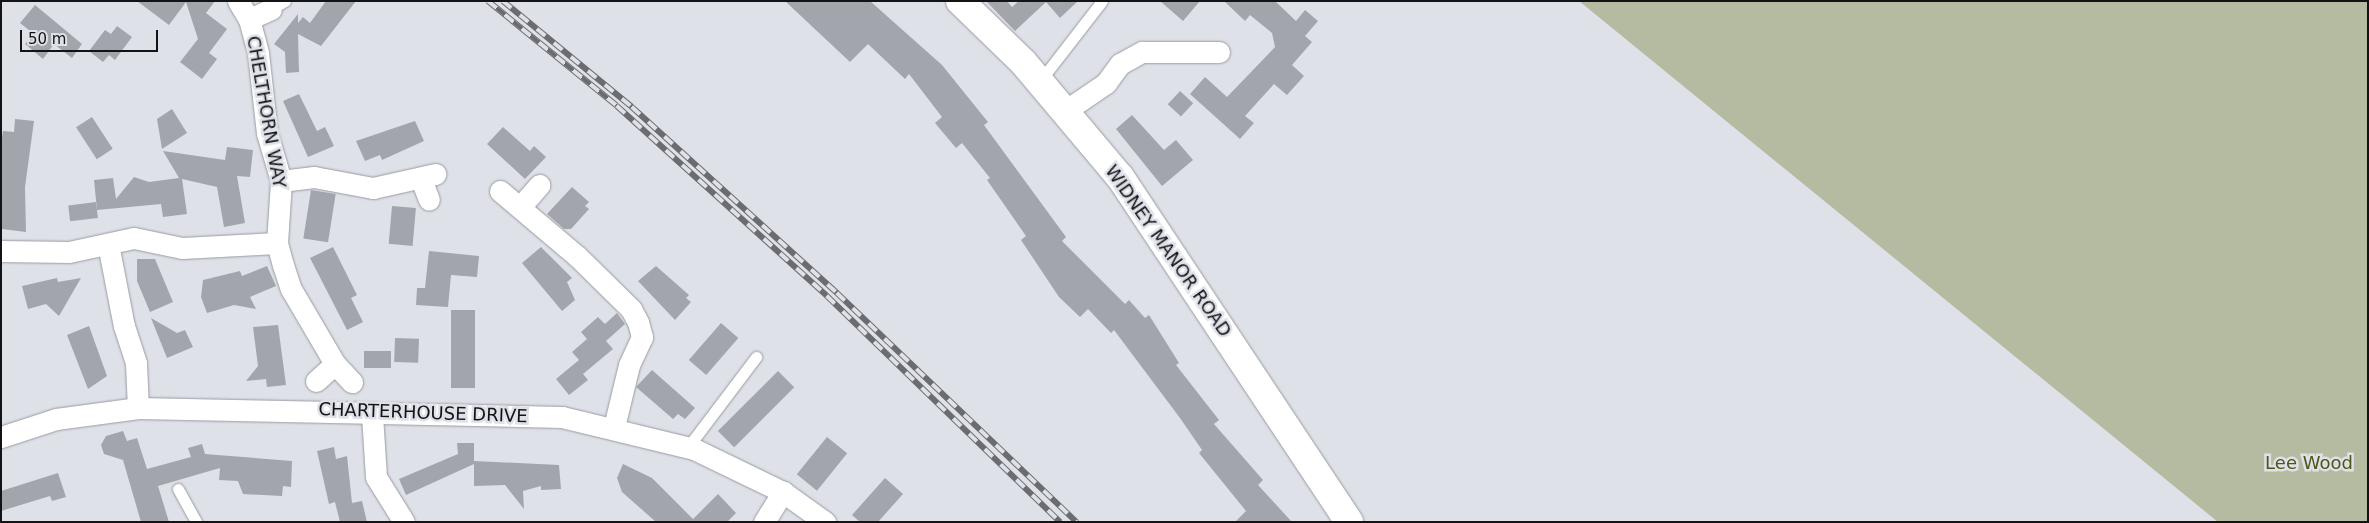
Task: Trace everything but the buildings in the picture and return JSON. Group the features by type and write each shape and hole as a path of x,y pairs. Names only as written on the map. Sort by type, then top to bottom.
{"street":[{"name":"CHELTHORN WAY","path":"238,1 250,19 258,53 266,133 281,181 278,244"},
{"name":"WIDNEY MANOR ROAD","path":"960,1 1040,81 1169,245 1349,522"},
{"name":"CHELTHORN WAY","path":"250,19 278,5"},
{"path":"1065,111 1106,83 1120,64 1142,52 1219,52"},
{"path":"281,181 314,177 373,188 428,176 429,200"},
{"path":"521,206 539,186"},
{"path":"500,191 521,206 631,309 638,322 642,337 629,365 614,427"},
{"path":"1,251 69,252 134,238 182,248 278,244 292,289 335,364 352,382"},
{"path":"108,244 124,326 136,364 138,408"},
{"path":"316,381 335,364"},
{"name":"CHARTERHOUSE DRIVE","path":"1,437 56,419 138,408 286,408 372,415 562,417 614,427 688,447 783,492 825,522"},
{"path":"372,415 376,477 404,522"},
{"path":"764,522 783,492"}],"lane":[{"path":"1040,81 1102,1"},
{"path":"688,447 756,357"},
{"path":"178,489 196,522"}],"green space":[{"name":"Lee Wood","path":"1579,1 2368,1 2368,522 2218,522"}],"railway":[{"path":"488,1 617,106 827,296 1060,522"},
{"path":"503,1 632,107 837,293 1077,522"}]}
